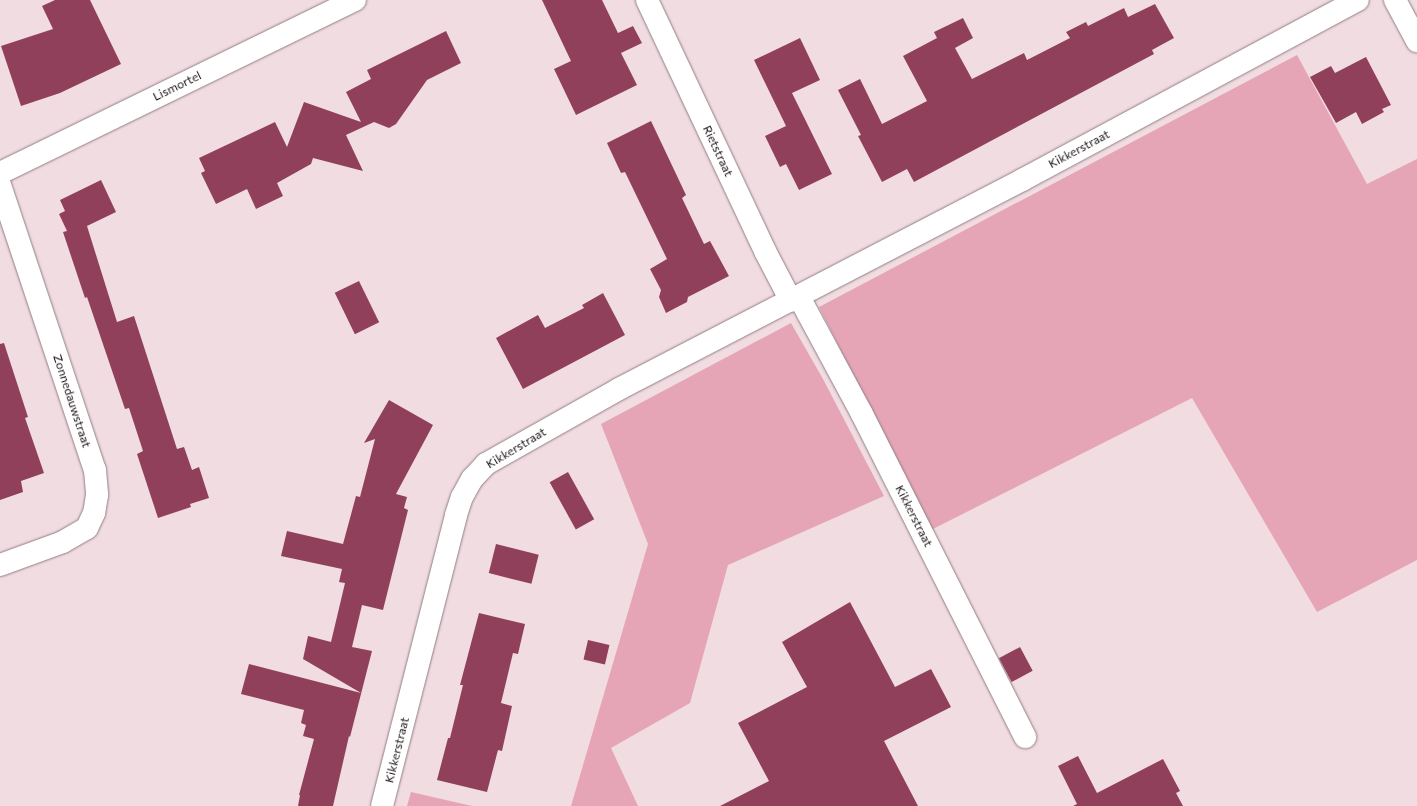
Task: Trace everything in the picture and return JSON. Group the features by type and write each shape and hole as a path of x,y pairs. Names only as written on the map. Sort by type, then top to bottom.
{"street":[{"name":"Lismortel","path":"0,173 355,0"},
{"name":"Rietstraat","path":"647,0 765,251 795,299"},
{"name":"Kikkerstraat","path":"382,806 456,515 462,497 472,479 486,464 619,389 795,299 1358,0"},
{"path":"1395,0 1417,41"},
{"name":"Zonnedauwstraat","path":"0,185 95,470 97,495 94,513 87,528 63,542 0,565"},
{"name":"Kikkerstraat","path":"795,299 862,414 1025,737"}],"shaded area":[{"path":"1297,55 1367,184 1417,159 1417,560 1317,612 1192,398 931,530 819,307"},
{"path":"791,323 823,379 884,496 728,565 690,703 611,748 638,806 571,806 648,544 601,424"},
{"path":"411,792 472,806 407,806"}],"building":[{"path":"55,0 90,0 121,64 60,93 21,106 1,46 53,29 42,6"},
{"path":"542,0 602,0 618,33 633,26 642,43 621,53 637,85 576,115 554,69 571,61"},
{"path":"1155,4 1174,38 1152,50 1154,54 914,182 907,169 882,182 858,136 861,135 838,90 860,79 882,124 927,101 903,56 937,38 934,32 963,18 973,38 955,48 972,79 1024,53 1027,60 1070,38 1066,32 1086,22 1088,26 1124,8 1128,17"},
{"path":"446,31 461,63 427,80 396,124 389,128 374,122 346,135 363,171 313,158 311,164 277,183 283,196 256,209 247,189 216,204 201,173 205,171 199,158 275,122 287,147 304,102 361,122 346,92 371,79 367,70"},
{"path":"800,38 820,80 792,93 832,174 799,190 786,164 780,167 765,136 786,126 754,60"},
{"path":"1366,57 1391,105 1382,109 1384,112 1362,124 1356,112 1336,123 1310,77 1331,66 1335,73"},
{"path":"651,121 686,195 682,198 704,244 710,241 729,276 688,297 687,302 666,313 659,297 661,290 650,269 667,259 625,172 621,173 607,143"},
{"path":"101,180 116,212 87,226 117,322 134,316 177,449 184,447 192,470 199,467 209,498 190,504 191,507 158,518 137,454 143,451 129,408 125,409 87,297 85,298 63,232 67,231 59,214 65,211 60,200"},
{"path":"359,281 379,322 355,334 335,293"},
{"path":"603,293 625,335 523,389 496,338 538,315 545,328 584,308 582,305"},
{"path":"4,343 28,417 25,418 44,473 21,481 23,492 0,500 0,344"},
{"path":"389,400 433,425 396,494 407,497 404,508 408,510 383,610 362,605 352,647 372,651 350,737 349,736 333,806 298,806 299,795 314,739 303,736 306,725 301,723 304,710 241,694 249,664 361,693 303,659 308,636 331,642 345,583 339,582 342,569 281,556 287,531 343,544 356,496 360,497 375,439 364,443"},
{"path":"568,472 594,519 576,529 550,482"},
{"path":"496,544 539,555 531,584 489,573"},
{"path":"850,602 895,687 931,669 951,707 884,741 918,806 720,806 769,781 738,723 807,687 782,642"},
{"path":"479,613 525,624 518,654 513,653 501,703 512,706 502,751 498,750 487,792 437,780 448,738 450,738 463,685 460,685"},
{"path":"588,640 609,645 605,664 584,659"},
{"path":"1020,647 1033,671 1011,682 999,658"},
{"path":"1078,756 1097,793 1163,759 1180,791 1176,793 1183,806 1073,806 1077,804 1058,766"}]}
